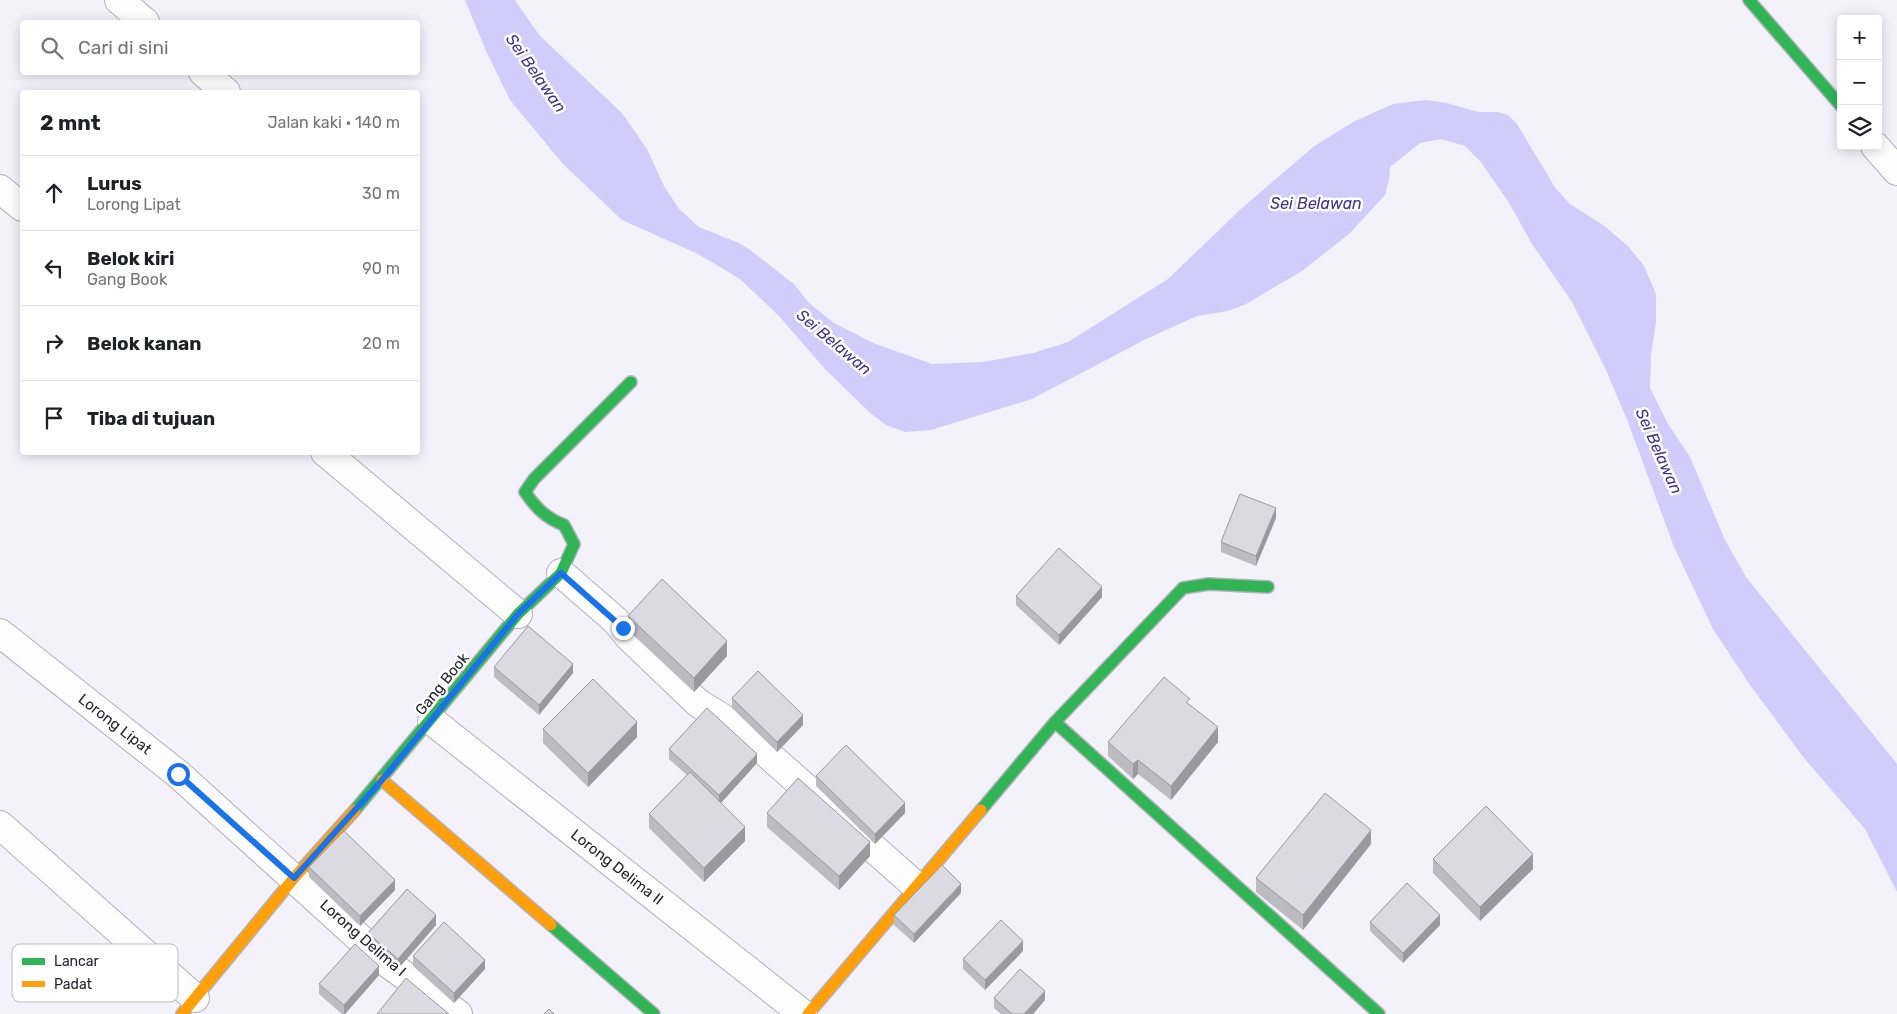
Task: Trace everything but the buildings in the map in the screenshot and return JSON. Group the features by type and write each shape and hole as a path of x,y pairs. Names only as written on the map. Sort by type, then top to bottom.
{"street":[{"path":"119,0 143,20"},
{"path":"1749,0 1840,105"},
{"path":"206,75 224,90"},
{"path":"1879,150 1897,171"},
{"path":"0,189 20,205"},
{"name":"Gang Book","path":"188,1006 294,878 382,780 518,614 561,573 574,544 564,525 549,519 534,506 524,492 534,479 631,382"},
{"path":"329,455 518,614"},
{"path":"561,573 623,628 630,638 698,703 737,727 916,886"},
{"path":"808,1014 1054,722 1183,588 1209,584 1268,587"},
{"name":"Lorong Lipat","path":"0,633 178,774 294,878"},
{"name":"Lorong Delima II","path":"432,720 803,1014"},
{"path":"1054,722 1379,1014"},
{"path":"382,780 654,1014"},
{"path":"0,825 124,944"},
{"name":"Lorong Delima I","path":"294,878 386,962 458,1014"},
{"path":"178,996 188,1006"}],"water":[{"name":"Sei Belawan","path":"465,0 515,0 540,36 622,113 647,149 664,186 679,209 699,227 739,243 750,250 794,284 809,303 834,323 873,343 932,364 983,362 1033,353 1068,342 1168,279 1242,208 1313,147 1353,122 1393,104 1426,100 1447,103 1478,112 1498,112 1508,115 1517,124 1556,189 1570,204 1603,225 1628,246 1644,266 1656,294 1656,322 1651,355 1650,388 1668,424 1690,457 1725,540 1746,577 1897,764 1897,892 1865,829 1804,758 1750,685 1713,629 1674,547 1628,422 1606,370 1572,302 1532,244 1508,201 1480,161 1465,146 1441,139 1420,143 1390,167 1385,195 1349,234 1302,271 1246,304 1228,311 1197,316 1144,340 1032,399 931,430 905,432 886,425 869,412 825,369 779,316 740,279 698,254 622,220 563,164 510,100 486,51"}],"traffic: fast":[{"path":"1749,0 1840,105"},
{"path":"355,810 518,614 561,573 574,544 564,525 542,512 525,492 534,479 631,382"},
{"path":"981,810 1055,722 1183,588 1209,584 1268,587"},
{"path":"1055,722 1379,1014"},
{"path":"551,925 654,1014"}],"traffic: slow":[{"path":"382,780 551,925"},
{"path":"182,1014 294,878 355,810"},
{"path":"808,1014 981,810"}],"route":[{"path":"178,774 294,878 382,780 518,614 561,573 623,628"}]}
